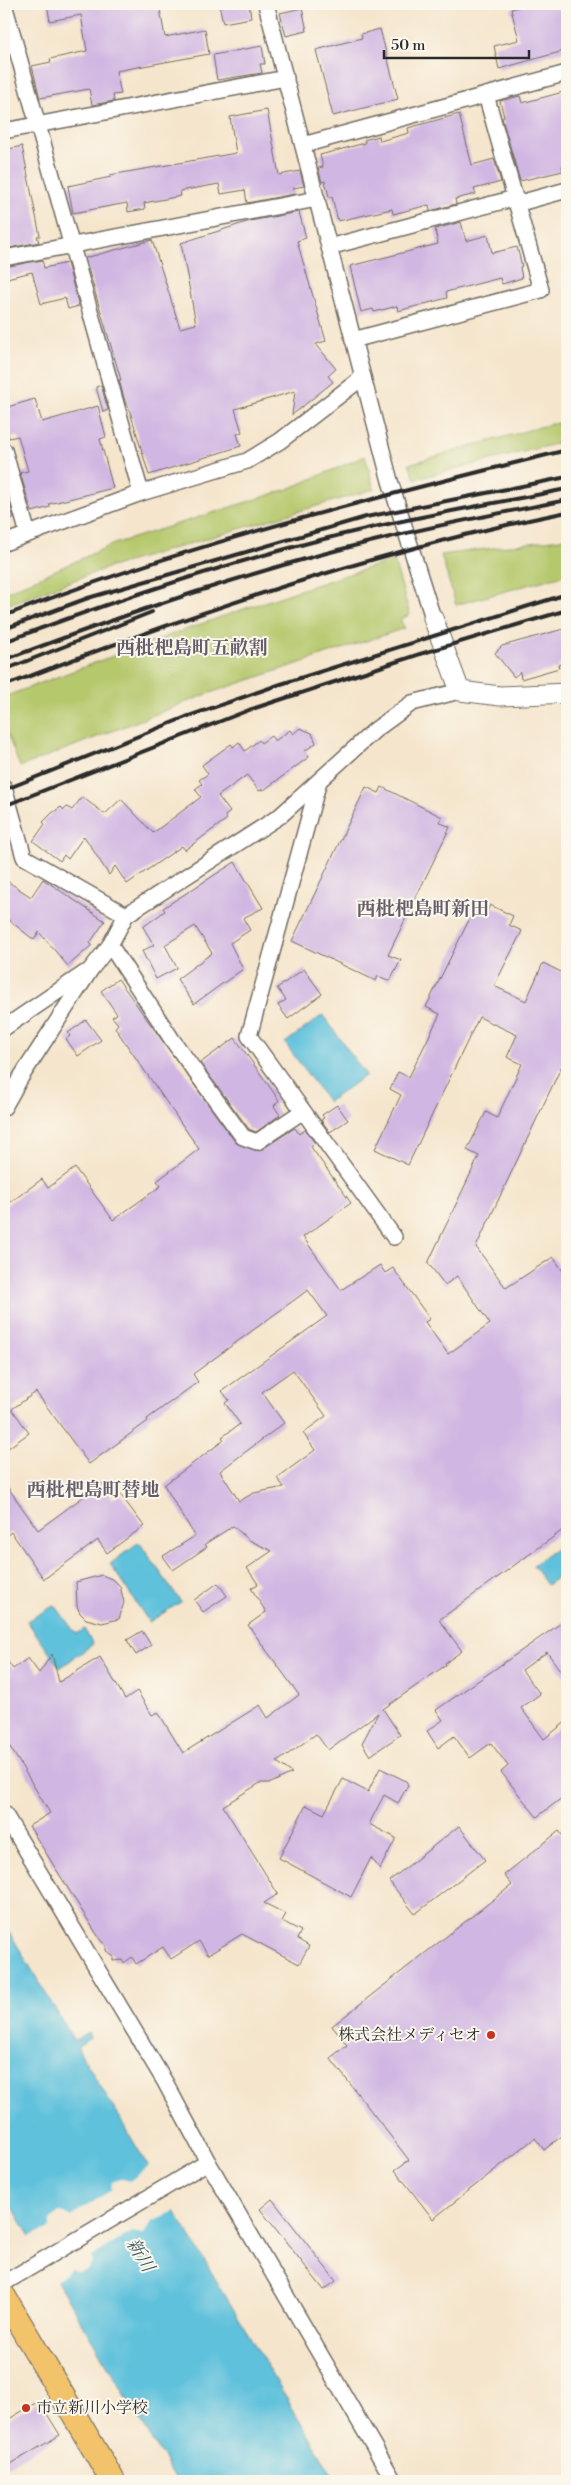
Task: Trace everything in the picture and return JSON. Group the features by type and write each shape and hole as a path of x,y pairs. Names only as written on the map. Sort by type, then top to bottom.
{"main road":[{"path":"4,2297 113,2481"}],"street":[{"path":"4,4 141,494"},
{"path":"266,4 390,481 433,618 460,691"},
{"path":"303,145 567,73"},
{"path":"4,131 286,78"},
{"path":"354,340 541,290 486,95"},
{"path":"330,248 515,201 567,190"},
{"path":"4,258 317,199"},
{"path":"4,543 141,494 247,461 280,441 363,377"},
{"path":"4,450 28,534"},
{"path":"4,1107 21,1077 91,969 110,945 126,915 280,816 375,730 412,703 460,691 500,696 567,692"},
{"path":"319,781 248,1036 394,1237"},
{"path":"4,787 10,832 24,857 126,915"},
{"path":"110,945 173,1041 244,1137 257,1142 303,1111"},
{"path":"4,1028 91,969"},
{"path":"4,1812 165,2082 202,2166 394,2481"},
{"path":"4,2283 202,2166"}],"green space":[{"path":"567,422 567,441 415,479 409,464 550,424"},
{"path":"365,456 374,489 104,569 4,606 4,593 114,544 288,489"},
{"path":"567,538 567,574 456,605 441,555"},
{"path":"394,560 410,615 400,619 405,628 210,693 20,767 6,731 4,732 4,697 247,608"}],"water":[{"path":"323,1015 366,1075 328,1102 285,1043"},
{"path":"567,1541 567,1570 547,1585 533,1565"},
{"path":"139,1542 181,1602 149,1622 110,1564"},
{"path":"55,1605 76,1634 84,1629 93,1644 60,1668 27,1621"},
{"name":"新川","path":"4,1923 74,2041 88,2033 90,2038 77,2047 336,2481 177,2481 4,2193"}],"pier":[{"path":"150,2165 178,2210 152,2221 144,2234 132,2232 91,2257 92,2262 87,2270 78,2272 71,2269 55,2282 28,2237 50,2228 50,2221 59,2212 71,2217 111,2190 112,2182 124,2178 130,2181"}],"building":[{"path":"47,4 159,4 165,37 205,29 209,54 116,71 121,94 113,95 114,101 92,105 89,89 40,98 32,66 51,62 50,59 87,51 81,15 50,21"},
{"path":"219,4 249,4 251,18 223,23"},
{"path":"521,4 567,4 567,50 499,69 494,46 519,40 511,9 522,6"},
{"path":"302,8 307,31 286,36 280,13"},
{"path":"380,29 398,99 333,116 316,50 362,38 361,34"},
{"path":"262,46 265,64 260,64 262,73 217,80 213,55"},
{"path":"567,91 567,164 562,166 563,171 520,181 502,118 504,117 500,101 520,96 522,103"},
{"path":"267,110 279,175 300,171 304,186 293,188 294,194 247,203 245,190 221,194 219,184 180,191 181,196 144,203 145,209 128,212 127,203 73,213 68,186 111,177 110,175 236,153 230,117"},
{"path":"459,114 472,165 494,159 501,182 474,189 476,194 455,199 456,204 430,211 429,205 393,214 392,209 338,221 332,197 329,197 325,181 322,182 318,168 323,167 320,155 365,143 364,140 379,136 380,141 409,133 408,128"},
{"path":"22,146 40,236 37,236 39,242 4,249 4,150"},
{"path":"299,212 306,238 297,241 326,341 316,344 336,369 328,376 333,382 292,415 295,391 235,409 242,432 237,434 241,446 149,475 128,405 126,405 119,380 121,380 85,258 152,240 180,328 196,324 181,243 250,221"},
{"path":"461,222 466,241 488,235 492,253 517,247 522,266 520,267 522,278 502,284 500,278 446,292 447,298 398,311 397,306 374,312 373,309 361,312 350,266 438,244 435,229"},
{"path":"42,260 44,268 67,263 79,306 68,309 65,298 41,304 32,272 7,278 4,267"},
{"path":"101,385 108,410 103,412 96,387"},
{"path":"35,399 42,422 98,406 106,437 100,439 113,488 49,504 50,507 32,512 20,473 28,471 18,436 9,438 4,419 4,408"},
{"path":"4,483 14,518 4,521"},
{"path":"567,628 567,663 558,665 559,668 521,679 520,672 514,677 495,653 502,646"},
{"path":"300,728 312,733 316,743 305,751 309,757 264,790 259,791 247,775 218,796 230,812 225,816 227,819 185,850 182,846 127,884 115,866 109,875 84,836 68,859 64,855 60,861 33,841 45,824 43,822 52,813 61,807 64,810 67,807 72,810 82,797 105,814 121,799 153,833 201,797 195,789 202,784 199,780 208,774 202,765 231,744 233,747 239,742 245,751 259,740 261,743 271,736 275,741 290,730 293,734"},
{"path":"366,787 379,793 382,787 442,817 439,822 450,827 388,955 401,960 390,981 378,976 376,981 292,941"},
{"path":"235,862 263,908 243,918 250,930 230,943 243,969 194,1004 177,979 212,953 195,926 165,945 177,968 156,979 142,951 154,945 143,927 165,911 163,908"},
{"path":"4,879 31,897 43,879 105,921 90,943 92,945 68,966 39,932 34,940 4,916"},
{"path":"490,905 513,916 509,925 522,931 494,986 526,1001 543,963 567,975 567,1055 476,1247 506,1288 553,1257 567,1277 567,1527 439,1620 462,1651 445,1663 446,1665 383,1709 400,1735 370,1756 362,1743 378,1713 328,1750 316,1734 277,1762 292,1773 271,1783 260,1783 223,1806 278,1894 264,1903 286,1914 282,1921 301,1931 297,1939 309,1946 299,1964 242,1934 208,1955 199,1941 171,1959 163,1947 136,1964 132,1957 124,1963 122,1960 113,1961 113,1955 106,1951 106,1945 101,1941 29,1826 50,1813 4,1737 4,1656 13,1669 28,1658 39,1673 52,1654 59,1682 100,1657 125,1699 137,1691 152,1715 158,1712 183,1753 260,1705 268,1718 299,1695 248,1625 266,1612 251,1588 258,1584 247,1568 272,1551 249,1540 233,1526 205,1544 207,1547 173,1570 163,1556 195,1536 164,1485 224,1440 222,1437 240,1424 225,1403 229,1400 222,1391 327,1316 308,1290 193,1374 198,1382 89,1464 36,1392 12,1409 29,1433 4,1451 4,1207 42,1179 48,1188 75,1168 113,1220 161,1186 157,1181 199,1149 115,1028 118,1024 112,1017 117,1014 101,991 118,979 236,1143 259,1151 295,1128 299,1134 305,1130 315,1143 311,1147 351,1203 303,1237 341,1290 380,1265 385,1273 393,1268 430,1319 425,1322 448,1354 490,1324 457,1276 445,1285 428,1263 479,1156 467,1150 486,1112 497,1118 522,1064 507,1057 517,1035 479,1017 408,1165 375,1149 401,1095 390,1089 398,1072 409,1077 440,1014 426,1007 474,910 485,915","holes":["293,1370 326,1416 303,1433 315,1450 277,1478 284,1487 254,1493 239,1501 220,1471 284,1423 262,1392"]},
{"path":"304,969 322,994 288,1019 278,1005 286,1000 277,988"},
{"path":"86,1020 101,1040 78,1056 66,1039 70,1036 68,1033"},
{"path":"235,1038 279,1100 274,1106 280,1115 256,1132 249,1129 200,1063"},
{"path":"337,1105 348,1120 330,1132 321,1120 324,1118 322,1115"},
{"path":"4,1482 38,1530 102,1483 113,1499 120,1494 144,1526 107,1553 98,1540 44,1579 11,1532 4,1538"},
{"path":"102,1575 114,1580 120,1586 124,1602 119,1619 102,1623 86,1619 80,1613 77,1606 76,1582"},
{"path":"218,1583 227,1596 203,1612 194,1600"},
{"path":"567,1619 567,1680 547,1652 522,1670 540,1694 521,1708 544,1739 567,1721 567,1794 537,1817 501,1772 508,1766 491,1743 470,1758 454,1736 438,1748 427,1731 443,1720 436,1710"},
{"path":"142,1631 151,1645 136,1655 127,1640"},
{"path":"380,1768 406,1781 408,1785 398,1803 384,1795 369,1824 396,1838 380,1869 371,1858 351,1897 279,1858 306,1805 324,1814 343,1779 368,1792"},
{"path":"459,1826 485,1860 415,1914 389,1881"},
{"path":"559,1831 567,1841 567,2132 544,2150 535,2138 433,2219 395,2170 409,2160 330,2058 347,2045 332,2026 512,1885 504,1875"},
{"path":"272,2199 336,2281 324,2290 260,2209"},
{"path":"39,2401 60,2435 4,2468 4,2422"}],"railway":[{"path":"4,616 142,566 212,544 353,504 567,450"},
{"path":"4,629 88,598 366,517 567,477"},
{"path":"4,642 94,609 277,551 443,512 567,489"},
{"path":"4,660 98,625 193,593 337,550 476,518 567,500"},
{"path":"4,686 142,634 352,565 495,528 567,512"},
{"path":"4,790 186,717 281,684 567,594"},
{"path":"4,806 249,710 420,654 567,610"},
{"path":"4,670 152,612"}],"place":[{"name":"株式会社メディセオ","path":"491,2035"},
{"name":"市立新川小学校","path":"26,2408"}],"district":[{"name":"西枇杷島町五畝割","path":"192,648"},
{"name":"西枇杷島町新田","path":"423,909"},
{"name":"西枇杷島町替地","path":"93,1490"}]}
